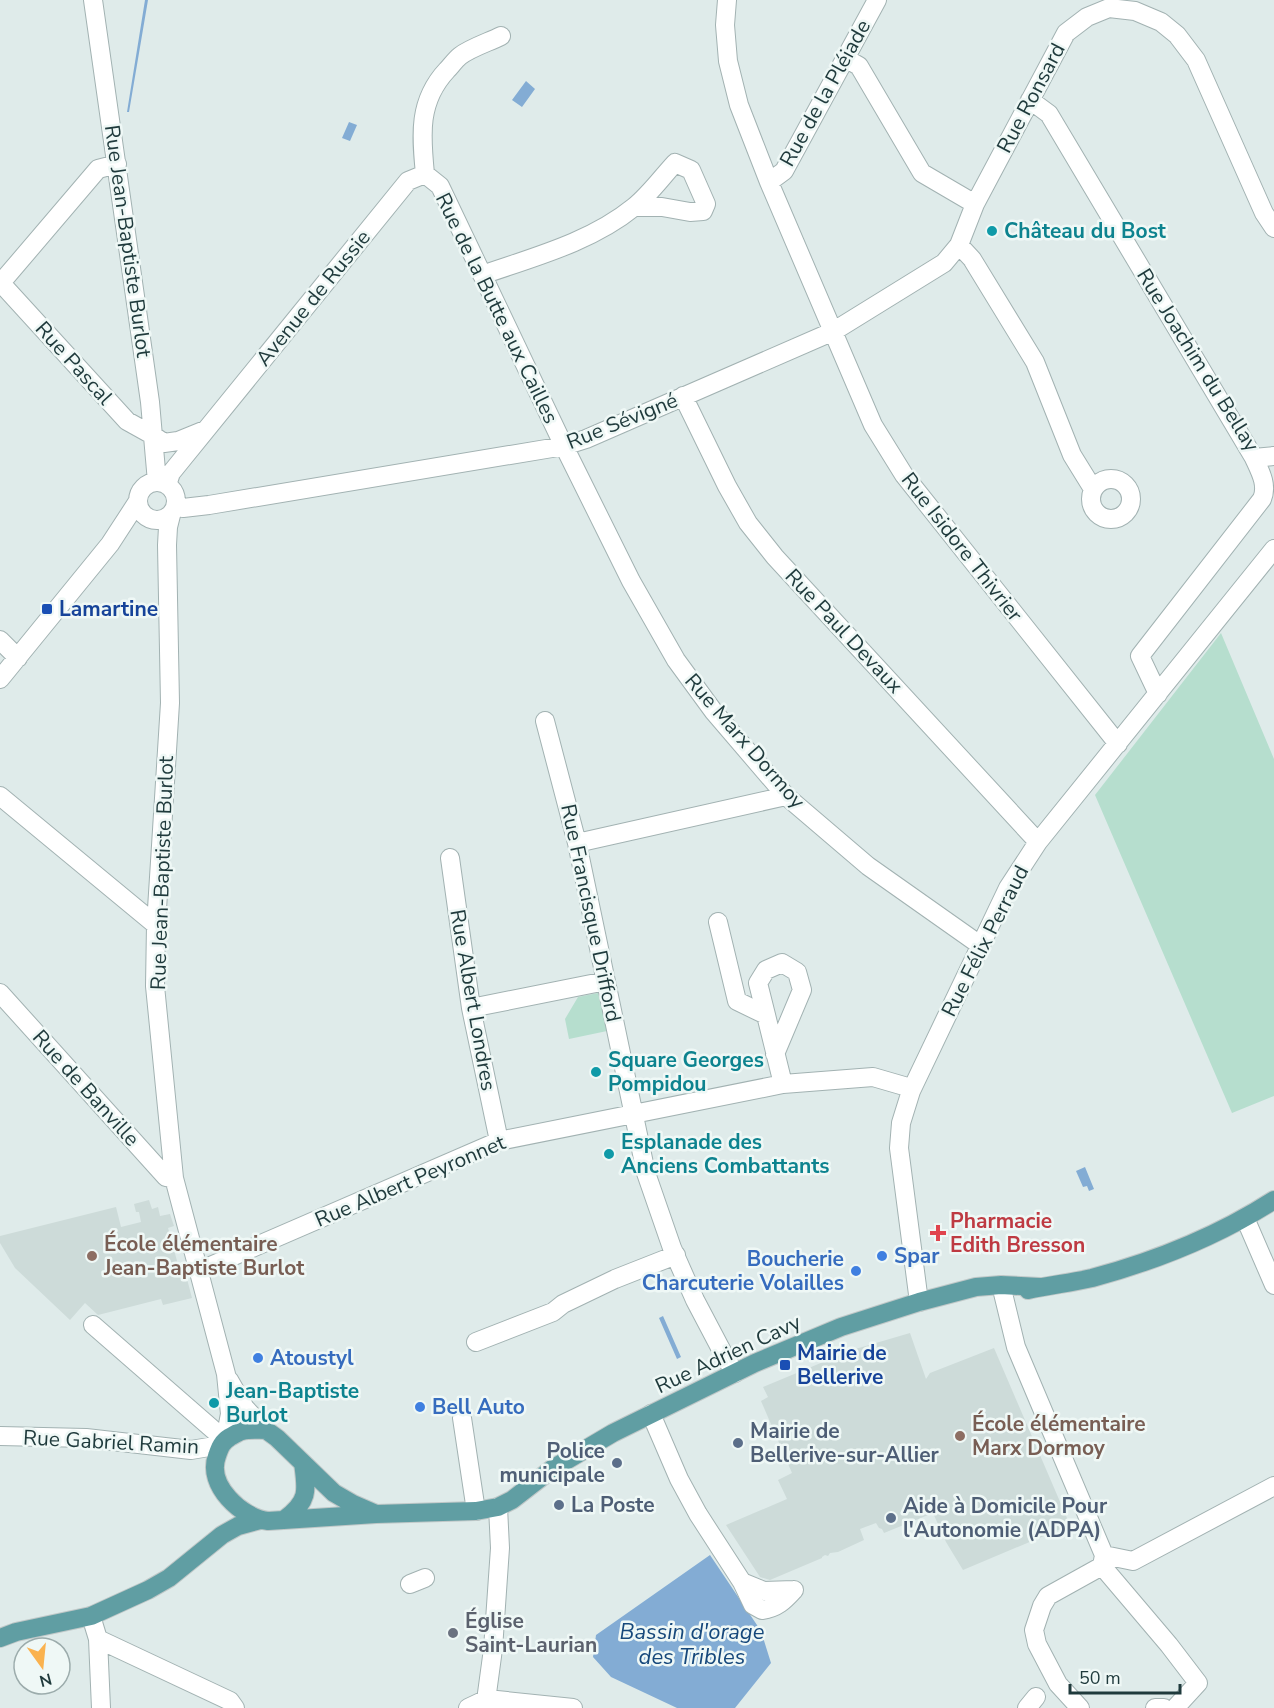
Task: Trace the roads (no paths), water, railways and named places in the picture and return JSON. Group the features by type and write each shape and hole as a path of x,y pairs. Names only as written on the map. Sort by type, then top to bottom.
{"main road":[{"name":"Rue Adrien Cavy","path":"498,1507 512,1500 552,1469 613,1433 754,1363 845,1325 976,1287 1002,1291 1040,1287 1090,1278 1142,1263 1245,1218 1274,1200"},
{"path":"376,1514 334,1493 266,1430 241,1431 223,1443 215,1461 218,1481 224,1493 244,1513 260,1520 476,1511 498,1507"},
{"path":"285,1519 296,1511 303,1500 307,1487 303,1463"},
{"path":"0,1638 16,1632 91,1616 169,1578 222,1535 238,1526 260,1520"}],"street":[{"name":"Rue Jean-Baptiste Burlot","path":"93,0 162,483"},
{"name":"Rue de la Pléiade","path":"727,0 725,25 728,61 740,105 769,182 834,332"},
{"name":"Rue de la Pléiade","path":"769,182 784,171 878,0"},
{"name":"Rue Ronsard","path":"959,245 975,204 1066,33 1087,17 1109,8 1135,6 1177,35 1196,60 1264,213 1274,228"},
{"path":"425,174 423,122 427,101 439,79 460,56 501,36"},
{"path":"845,58 859,66 922,173 975,204"},
{"name":"Rue Joachim du Bellay","path":"1030,100 1049,114 1254,458 1274,456"},
{"path":"0,283 98,169 117,164"},
{"name":"Rue de la Butte aux Cailles","path":"425,174 440,186 564,446"},
{"name":"Avenue de Russie","path":"162,483 408,181 425,174"},
{"path":"482,275 560,248 601,230 635,207"},
{"path":"959,245 972,259 1035,362 1072,455 1092,489"},
{"name":"Rue Sévigné","path":"173,511 183,507 209,505 564,446 586,439 834,332 944,263 959,245"},
{"name":"Rue Pascal","path":"0,283 127,421 154,435"},
{"name":"Rue Isidore Thivrier","path":"834,332 873,425 904,475 1118,744"},
{"name":"Rue Paul Devaux","path":"682,396 748,523 775,557 1038,843"},
{"name":"Avenue de Russie","path":"154,435 164,443 178,441 207,428"},
{"name":"Rue Marx Dormoy","path":"564,446 631,581 676,660 714,712 786,796 868,866 980,945"},
{"path":"1158,694 1140,656 1262,499 1265,492 1264,482 1254,458"},
{"path":"0,679 110,544 138,501 143,488 147,484 162,483 174,492 176,496 173,511 162,520 140,520 110,544"},
{"path":"138,501 140,511 150,519"},
{"name":"Rue Jean-Baptiste Burlot","path":"173,511 168,527 167,545 170,703 156,925 155,986 174,1178 226,1374 230,1414 223,1443"},
{"name":"Rue Jean-Baptiste Burlot","path":"150,519 167,545"},
{"name":"Rue Félix Perraud","path":"919,1302 899,1148 901,1123 911,1090 1008,888 1038,843 1274,549"},
{"path":"0,640 18,658"},
{"name":"Rue Francisque Drifford","path":"545,722 577,843 646,1173 676,1255 700,1310 735,1372"},
{"path":"0,796 156,925"},
{"path":"577,843 786,796"},
{"name":"Rue Albert Londres","path":"450,858 471,1008 499,1141"},
{"path":"718,922 736,1001 766,1015"},
{"path":"776,1054 802,990 797,972 782,963 766,970 758,983 783,1084"},
{"path":"471,1008 606,981"},
{"name":"Rue de Banville","path":"0,993 166,1177 174,1178"},
{"name":"Rue Albert Peyronnet","path":"199,1271 499,1141 783,1084 873,1077 911,1090"},
{"path":"1245,1218 1274,1285"},
{"path":"476,1342 554,1312 563,1304 615,1279 676,1255"},
{"path":"1002,1291 1016,1347 1103,1561 1198,1683 1175,1708"},
{"path":"93,1325 223,1443"},
{"name":"Rue Jean-Baptiste Burlot","path":"226,1374 245,1408 266,1430"},
{"path":"651,1414 679,1479 698,1514 742,1582"},
{"path":"462,1418 476,1511"},
{"name":"Rue Gabriel Ramin","path":"0,1436 86,1438 191,1449 223,1443"},
{"path":"1080,1708 1058,1684 1037,1644 1034,1630 1048,1596 1103,1561 1133,1561 1274,1486"},
{"path":"486,1703 493,1649 500,1548 498,1507"},
{"path":"91,1616 98,1639 101,1708"},
{"path":"98,1639 230,1701 235,1708"},
{"path":"468,1708 486,1703 573,1708"},
{"path":"1155,1708 1164,1708"}],"water":[{"path":"145,0 148,0 129,112 127,112"},
{"path":"526,81 535,89 522,107 512,100"},
{"path":"349,122 357,125 350,141 342,138"},
{"path":"1085,1167 1094,1189 1089,1191 1087,1186 1083,1187 1076,1171"},
{"path":"663,1316 681,1357 677,1359 659,1318"},
{"name":"Bassin d'orage des Tribles","path":"710,1555 761,1631 771,1663 735,1708 677,1708 611,1677 593,1657 596,1635"}],"place":[{"name":"Château du Bost","path":"992,231"},
{"name":"Lamartine","path":"47,609"},
{"name":"Square Georges Pompidou","path":"596,1072"},
{"name":"Esplanade des Anciens Combattants","path":"609,1154"},
{"name":"Pharmacie Edith Bresson","path":"938,1233"},
{"name":"École élémentaire Jean-Baptiste Burlot","path":"92,1256"},
{"name":"Spar","path":"882,1256"},
{"name":"Boucherie Charcuterie Volailles","path":"856,1271"},
{"name":"Atoustyl","path":"258,1358"},
{"name":"Mairie de Bellerive","path":"785,1365"},
{"name":"Jean-Baptiste Burlot","path":"214,1403"},
{"name":"Bell Auto","path":"420,1407"},
{"name":"École élémentaire Marx Dormoy","path":"960,1436"},
{"name":"Mairie de Bellerive-sur-Allier","path":"738,1443"},
{"name":"Police municipale","path":"617,1463"},
{"name":"La Poste","path":"559,1505"},
{"name":"Aide à Domicile Pour l'Autonomie (ADPA)","path":"891,1518"},
{"name":"Église Saint-Laurian","path":"453,1633"}]}
